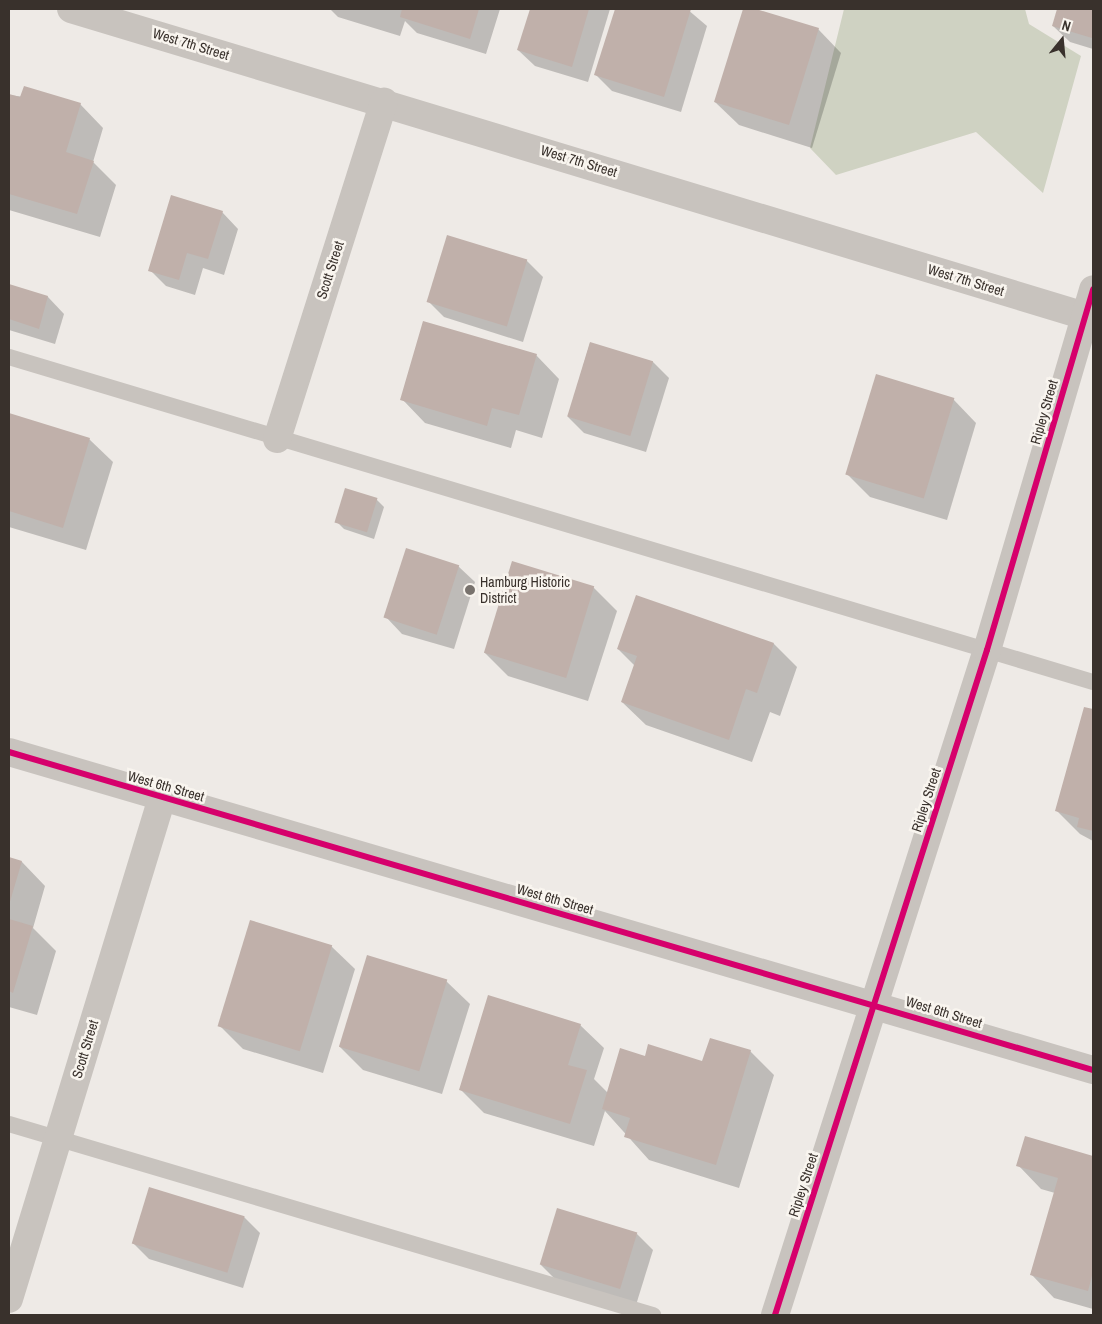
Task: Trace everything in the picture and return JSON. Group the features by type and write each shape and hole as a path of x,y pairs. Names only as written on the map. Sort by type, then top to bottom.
{"street":[{"name":"West 7th Street","path":"71,9 384,102 1085,316"},
{"name":"Scott Street","path":"277,439 384,102"},
{"name":"Ripley Street","path":"775,1315 987,650 1093,289"},
{"name":"West 6th Street","path":"9,752 874,1004 1093,1070"},
{"name":"Scott Street","path":"9,1299 162,798"}],"lane":[{"path":"9,357 277,439 1093,682"},
{"path":"9,1124 653,1315"}],"green space":[{"path":"844,9 1025,9 1029,24 1081,56 1043,193 976,132 836,175 810,148"}],"building":[{"path":"402,9 479,9 470,39 400,17"},
{"path":"530,9 589,9 572,67 517,50"},
{"path":"615,9 691,9 664,97 594,75"},
{"path":"743,9 756,9 819,28 789,125 714,102"},
{"path":"1057,9 1093,9 1092,38 1052,26"},
{"path":"24,86 81,103 66,152 94,161 77,214 9,194 9,94 20,97"},
{"path":"171,195 223,211 208,259 187,253 179,280 148,271"},
{"path":"447,235 527,260 507,327 427,302"},
{"path":"9,284 48,296 39,329 9,319"},
{"path":"423,321 537,354 519,415 492,408 487,426 400,400"},
{"path":"590,342 653,361 630,436 567,417"},
{"path":"876,374 954,398 924,498 845,474"},
{"path":"9,413 90,438 63,528 9,511"},
{"path":"345,488 378,498 367,532 334,522"},
{"path":"406,548 459,565 437,635 383,617"},
{"path":"512,561 594,586 566,678 484,653"},
{"path":"636,595 774,643 757,693 746,689 729,740 621,702 637,656 617,649"},
{"path":"1084,707 1093,709 1093,831 1077,827 1079,818 1055,811"},
{"path":"9,857 22,861 9,905"},
{"path":"9,919 33,926 13,993 9,991"},
{"path":"250,920 332,945 300,1051 218,1026"},
{"path":"367,955 447,980 419,1071 339,1047"},
{"path":"488,995 581,1024 568,1065 587,1070 570,1124 459,1090"},
{"path":"710,1038 751,1050 716,1165 624,1137 630,1118 602,1109 620,1048 645,1056 648,1044 702,1061"},
{"path":"1025,1136 1093,1156 1093,1272 1088,1291 1030,1275 1058,1178 1016,1166"},
{"path":"149,1187 245,1216 227,1273 132,1243"},
{"path":"557,1208 637,1233 620,1289 540,1264"}],"cycle path":[{"path":"775,1315 987,650 1093,289"},
{"path":"9,752 1093,1070"}],"place":[{"name":"Hamburg Historic District","path":"470,590"}]}
